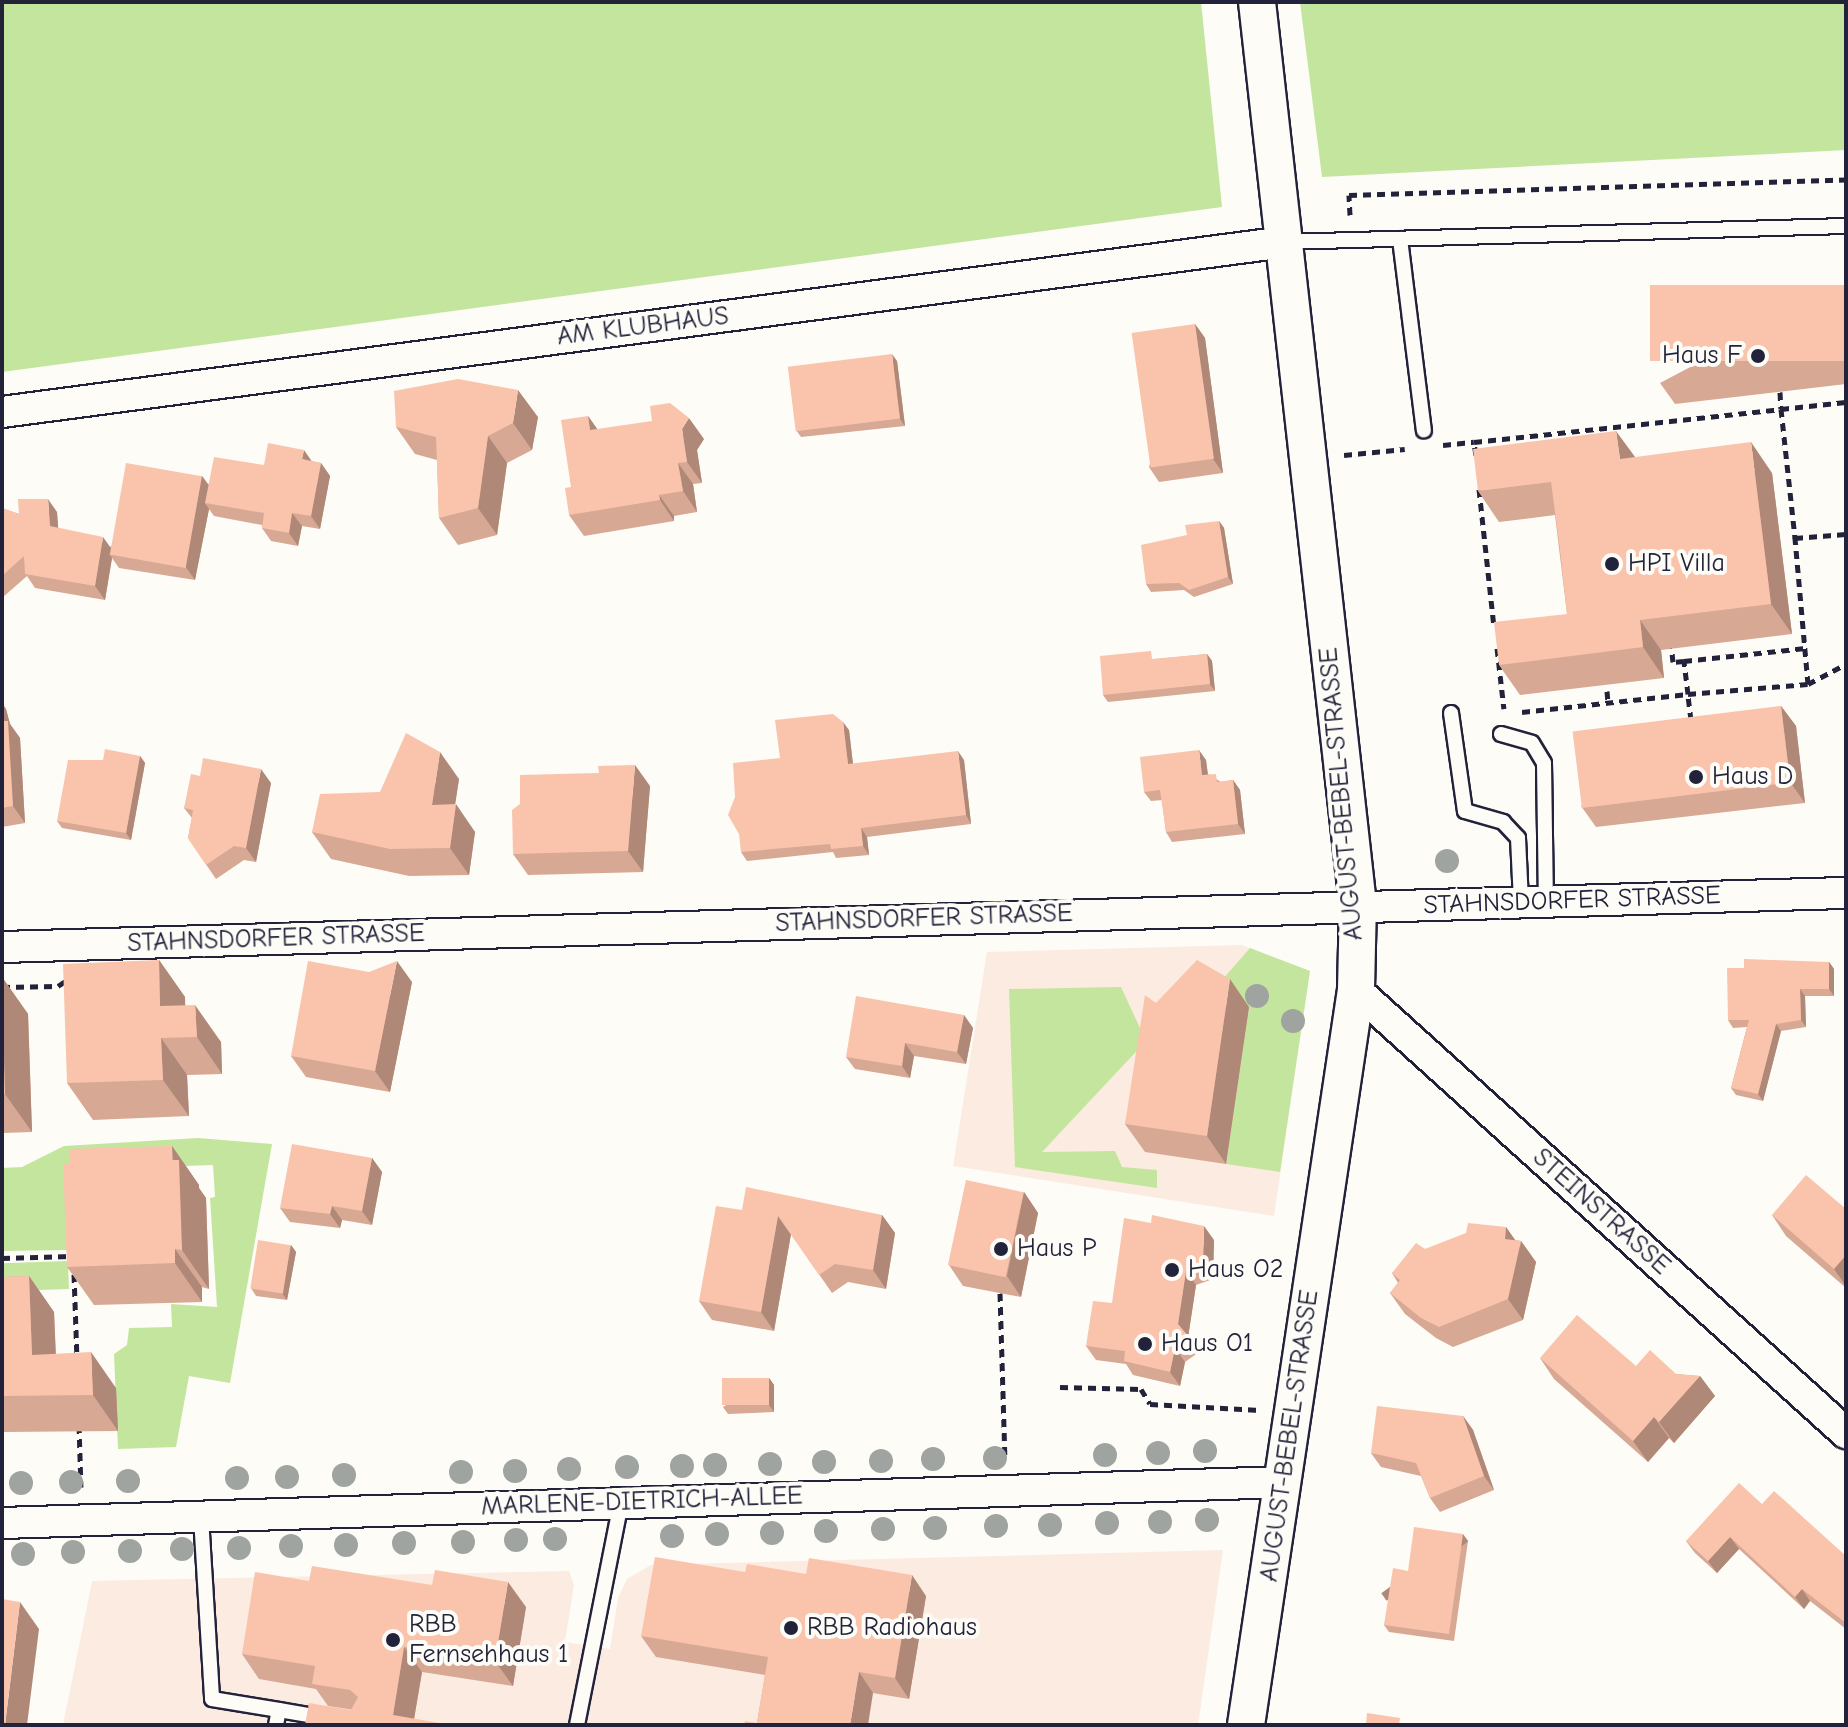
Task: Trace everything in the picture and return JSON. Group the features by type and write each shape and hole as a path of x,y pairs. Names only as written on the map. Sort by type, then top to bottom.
{"street":[{"name":"AUGUST-BEBEL-STRASSE","path":"1246,1725 1356,990 1358,905 1257,2"},
{"name":"AM KLUBHAUS","path":"2,412 1284,242"},
{"name":"STAHNSDORFER STRASSE","path":"2,947 1846,893"},
{"name":"STEINSTRASSE","path":"1356,990 1846,1433"},
{"name":"MARLENE-DIETRICH-ALLEE","path":"2,1523 1283,1482"}],"lane":[{"path":"1284,242 1846,226"},
{"path":"1400,239 1424,431"},
{"path":"1451,713 1465,811 1503,822 1518,838 1533,902"},
{"path":"1501,734 1532,743 1544,763 1533,902"},
{"path":"577,1725 621,1503"},
{"path":"201,1517 212,1699 278,1718 337,1720"}],"path":[{"path":"1351,240 1349,195 1846,179"},
{"path":"1780,392 1808,684"},
{"path":"1476,458 1474,442 1846,402"},
{"path":"1478,473 1504,714 1808,684 1846,664"},
{"path":"1795,538 1846,534"},
{"path":"1670,630 1673,662 1805,648"},
{"path":"1684,661 1691,724"},
{"path":"1607,691 1608,703"},
{"path":"73,1241 77,1372"},
{"path":"2,1258 73,1256"},
{"path":"1000,1293 1004,1425"},
{"path":"1060,1387 1141,1389 1150,1404 1246,1409"},
{"path":"78,1419 82,1520"}],"shaded area":[{"path":"1242,945 1310,971 1274,1216 953,1166 987,952"},
{"path":"1223,1550 1198,1725 63,1725 92,1581 569,1571 574,1585 565,1642 610,1649 618,1598 627,1579 651,1565"}],"green space":[{"path":"2,2 1201,2 1222,207 2,372"},
{"path":"1300,2 1846,2 1846,150 1322,177"},
{"path":"1250,948 1310,971 1280,1172 1226,1164 1249,1007 1216,987"},
{"path":"1121,987 1146,1041 1042,1152 1115,1151 1122,1167 1157,1170 1157,1188 1015,1167 1009,989"},
{"path":"198,1138 272,1144 230,1383 189,1376 176,1447 118,1449 114,1354 127,1345 129,1328 172,1327 171,1304 217,1307 210,1198 215,1197 213,1165 66,1170 67,1250 2,1251 2,1168 22,1167 64,1146"},
{"path":"68,1261 69,1289 3,1291 2,1263"}],"building":[{"path":"1650,285 1846,285 1846,361 1650,361"},
{"path":"1195,324 1214,459 1151,468 1132,333"},
{"path":"892,354 900,419 796,431 788,367"},
{"path":"458,379 518,390 513,423 488,436 478,508 439,518 436,437 396,427 394,391"},
{"path":"670,403 689,418 682,429 687,462 678,463 683,491 659,495 660,500 569,515 565,488 571,487 561,420 588,416 590,430 652,421 650,406"},
{"path":"1616,431 1620,459 1751,442 1771,604 1640,620 1643,647 1499,665 1494,622 1567,614 1560,550 1551,482 1478,491 1473,449"},
{"path":"268,443 304,450 302,459 321,463 311,516 292,513 289,533 262,528 264,513 205,503 214,457 264,465"},
{"path":"126,463 202,476 186,568 110,555"},
{"path":"18,499 48,499 50,526 103,537 95,586 25,574 24,556 2,576 2,508 19,514"},
{"path":"1219,521 1228,577 1189,590 1179,583 1146,584 1141,545 1187,535 1185,525"},
{"path":"1151,651 1152,659 1207,654 1210,684 1103,695 1100,656"},
{"name":"Haus D","path":"1781,706 1790,782 1582,808 1573,732"},
{"path":"833,714 843,722 848,764 958,751 966,815 861,828 863,846 831,849 830,844 741,852 739,834 728,815 735,797 733,763 780,758 775,720"},
{"path":"2,721 8,721 13,806 2,808"},
{"path":"406,733 440,752 432,805 456,804 450,848 390,849 312,832 320,794 380,792"},
{"path":"105,749 140,756 126,833 57,821 68,760 103,760"},
{"path":"1199,750 1202,775 1216,774 1217,782 1233,780 1238,824 1166,832 1160,790 1144,792 1140,757"},
{"path":"203,758 261,769 246,848 234,846 206,865 188,838 193,810 184,808 191,774 200,776"},
{"path":"635,765 628,851 513,854 512,810 520,804 520,775 599,773 598,766"},
{"path":"1744,959 1829,962 1829,989 1800,989 1801,1020 1776,1024 1758,1094 1731,1088 1749,1020 1728,1020 1727,968 1744,968"},
{"path":"159,960 160,1006 195,1005 197,1037 161,1038 163,1080 67,1083 63,964"},
{"path":"1197,960 1230,979 1207,1136 1125,1124 1145,995 1156,1003"},
{"path":"308,961 369,972 397,961 375,1071 291,1056"},
{"path":"856,996 964,1015 957,1052 905,1043 902,1066 846,1057"},
{"path":"2,1010 5,1094 2,1094"},
{"path":"292,1144 372,1158 362,1211 332,1206 330,1214 280,1208"},
{"path":"172,1146 172,1160 179,1160 182,1250 175,1249 175,1263 67,1267 63,1163 70,1163 70,1149"},
{"path":"1806,1175 1846,1209 1846,1255 1834,1269 1772,1215"},
{"path":"966,1180 1024,1192 1006,1277 948,1265"},
{"path":"746,1187 882,1215 873,1270 835,1264 819,1275 778,1216 761,1312 699,1301 716,1206 742,1210"},
{"path":"1152,1215 1204,1226 1203,1265 1186,1271 1178,1324 1189,1337 1175,1348 1170,1372 1124,1361 1125,1351 1086,1346 1093,1301 1112,1303 1124,1218 1151,1223"},
{"path":"1468,1223 1506,1227 1505,1239 1521,1241 1508,1299 1439,1327 1421,1318 1390,1293 1400,1280 1392,1273 1416,1243 1425,1249 1466,1233"},
{"path":"258,1240 291,1245 283,1294 250,1288"},
{"path":"29,1276 32,1355 91,1352 93,1395 2,1396 2,1277"},
{"path":"1577,1315 1636,1366 1650,1350 1676,1374 1700,1376 1659,1422 1654,1417 1633,1441 1540,1358"},
{"path":"722,1378 769,1378 769,1405 722,1405"},
{"path":"1377,1406 1463,1416 1484,1476 1430,1498 1416,1463 1371,1453"},
{"path":"1739,1483 1762,1504 1774,1491 1846,1556 1846,1623 1802,1589 1795,1597 1730,1537 1708,1561 1686,1541"},
{"path":"1414,1527 1463,1534 1449,1634 1384,1625 1393,1568 1408,1571"},
{"name":"RBB Radiohaus","path":"655,1557 745,1572 747,1564 806,1574 809,1558 912,1575 895,1678 859,1672 850,1725 744,1725 745,1721 757,1723 768,1657 641,1636"},
{"name":"RBB Fernsehhaus 1","path":"312,1566 432,1585 435,1570 508,1582 495,1661 404,1647 393,1715 451,1725 305,1725 309,1703 351,1710 358,1697 350,1690 312,1684 315,1666 242,1654 255,1572 309,1581"},
{"path":"2,1599 20,1602 5,1725 2,1725"},
{"path":"1367,1713 1400,1718 1399,1725 1366,1725"}],"place":[{"name":"Haus F","path":"1758,356"},
{"name":"HPI Villa","path":"1612,564"},
{"name":"Haus D","path":"1696,777"},
{"name":"Haus P","path":"1001,1249"},
{"name":"Haus O2","path":"1172,1270"},
{"name":"Haus O1","path":"1145,1344"},
{"name":"RBB Radiohaus","path":"791,1628"},
{"name":"RBB Fernsehhaus 1","path":"393,1640"}]}
